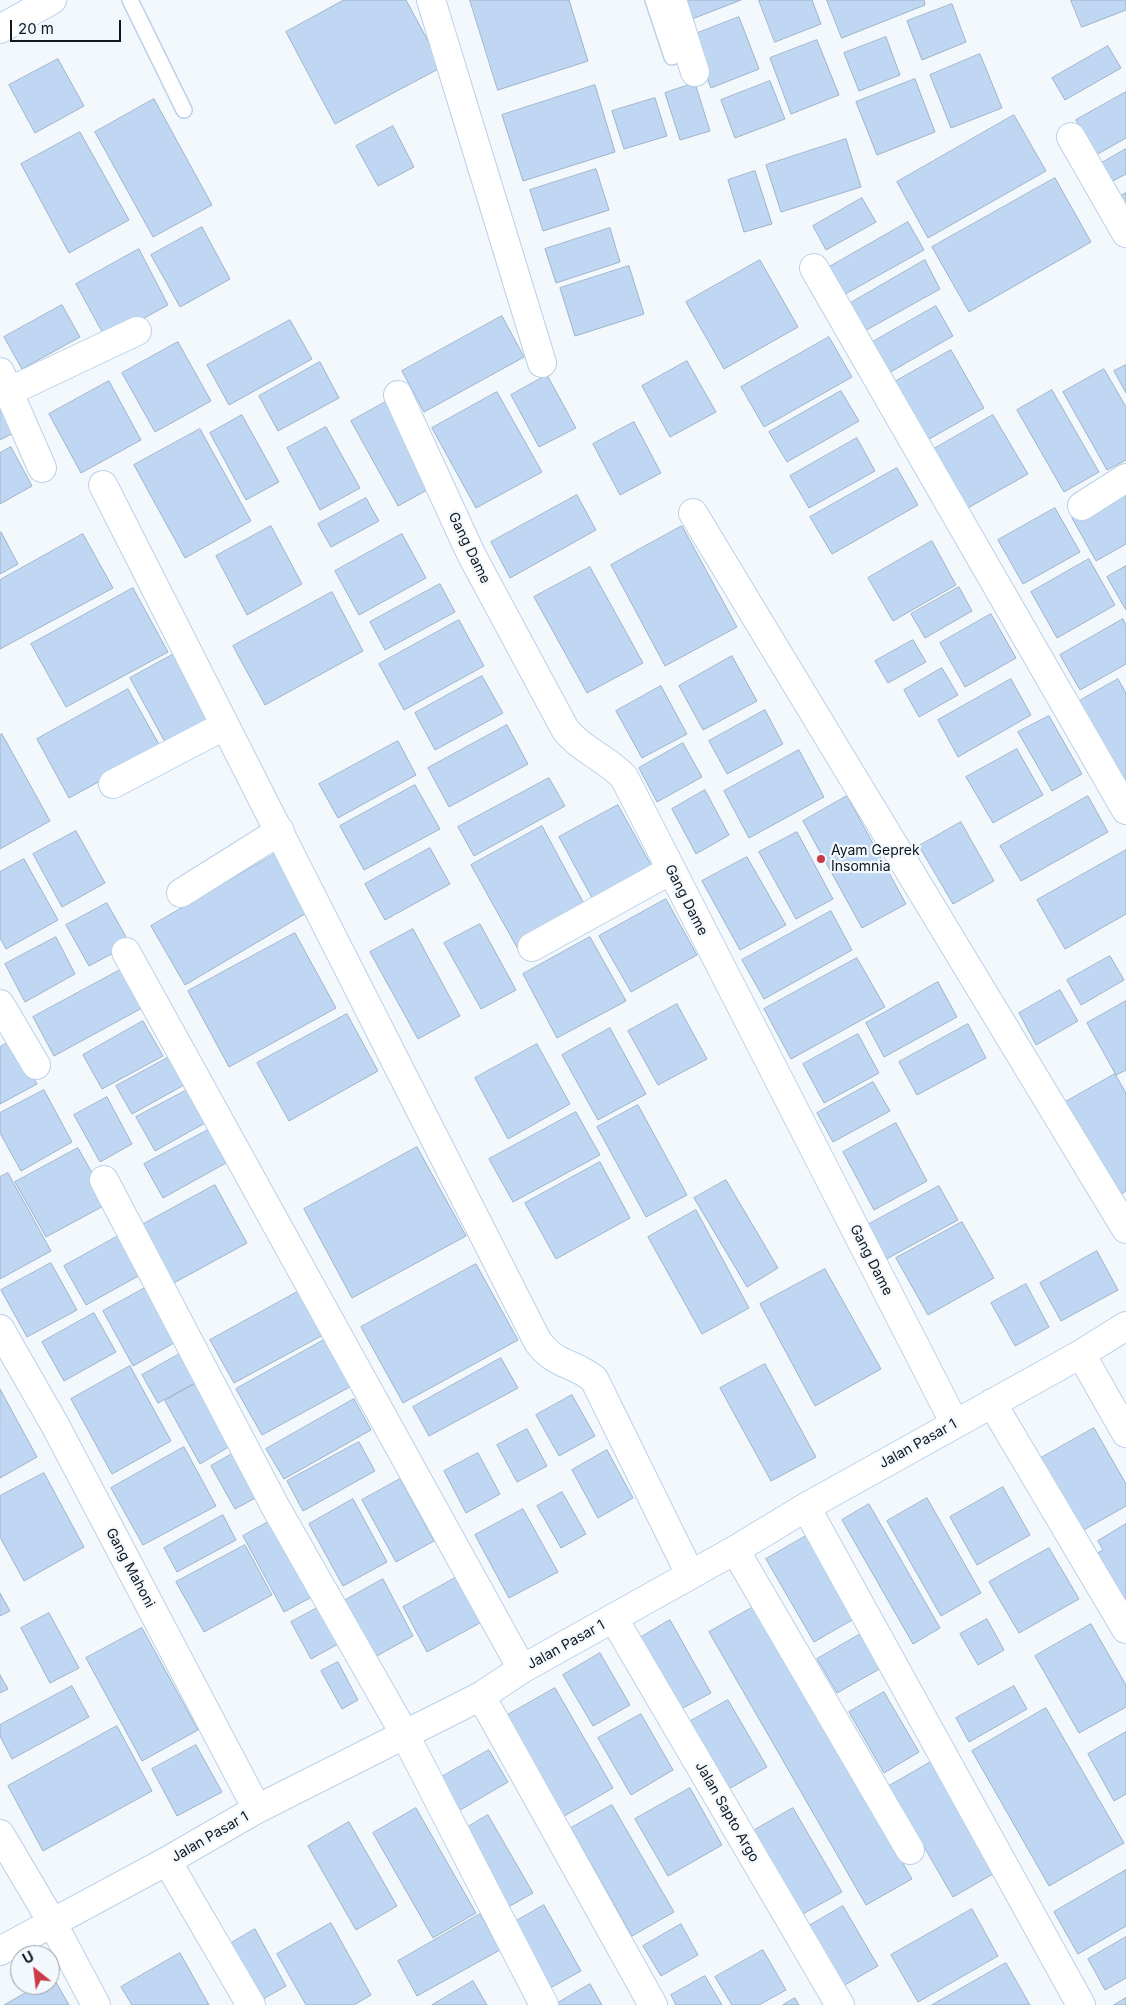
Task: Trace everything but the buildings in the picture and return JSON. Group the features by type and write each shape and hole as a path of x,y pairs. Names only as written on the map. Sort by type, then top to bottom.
{"street":[{"path":"0,30 52,0"},
{"path":"430,0 542,363"},
{"path":"672,0 695,72"},
{"path":"1071,137 1126,232"},
{"path":"814,268 1126,810"},
{"path":"42,468 4,382 137,331"},
{"name":"Gang Dame","path":"398,395 471,554 565,729 572,739 608,762 624,777 955,1424"},
{"path":"1082,506 1126,478"},
{"path":"103,485 538,1342 547,1354 557,1361 583,1370 594,1380 690,1574"},
{"path":"693,513 1126,1229"},
{"path":"113,784 224,726"},
{"path":"181,892 280,831"},
{"path":"532,946 671,870"},
{"path":"126,952 522,1669"},
{"path":"0,1004 36,1065"},
{"path":"104,1180 276,1508 404,1733 544,2005"},
{"name":"Jalan Pasar 1","path":"0,1951 167,1861 257,1809 404,1733 481,1696 522,1669 735,1550 806,1506 1081,1354 1126,1326"},
{"name":"Gang Mahoni","path":"0,1329 55,1425 257,1809"},
{"path":"1081,1354 1126,1433"},
{"path":"992,1403 1126,1629"},
{"path":"806,1506 1081,2005"},
{"path":"735,1550 910,1850"},
{"name":"Jalan Sapto Argo","path":"614,1619 840,2005"},
{"path":"481,1696 653,2005"},
{"path":"0,1834 52,1922 96,2005"},
{"path":"167,1861 251,2005"}],"lane":[{"path":"130,0 184,110"},
{"path":"653,0 672,57"}],"place":[{"name":"Ayam Geprek Insomnia","path":"821,859"}]}
